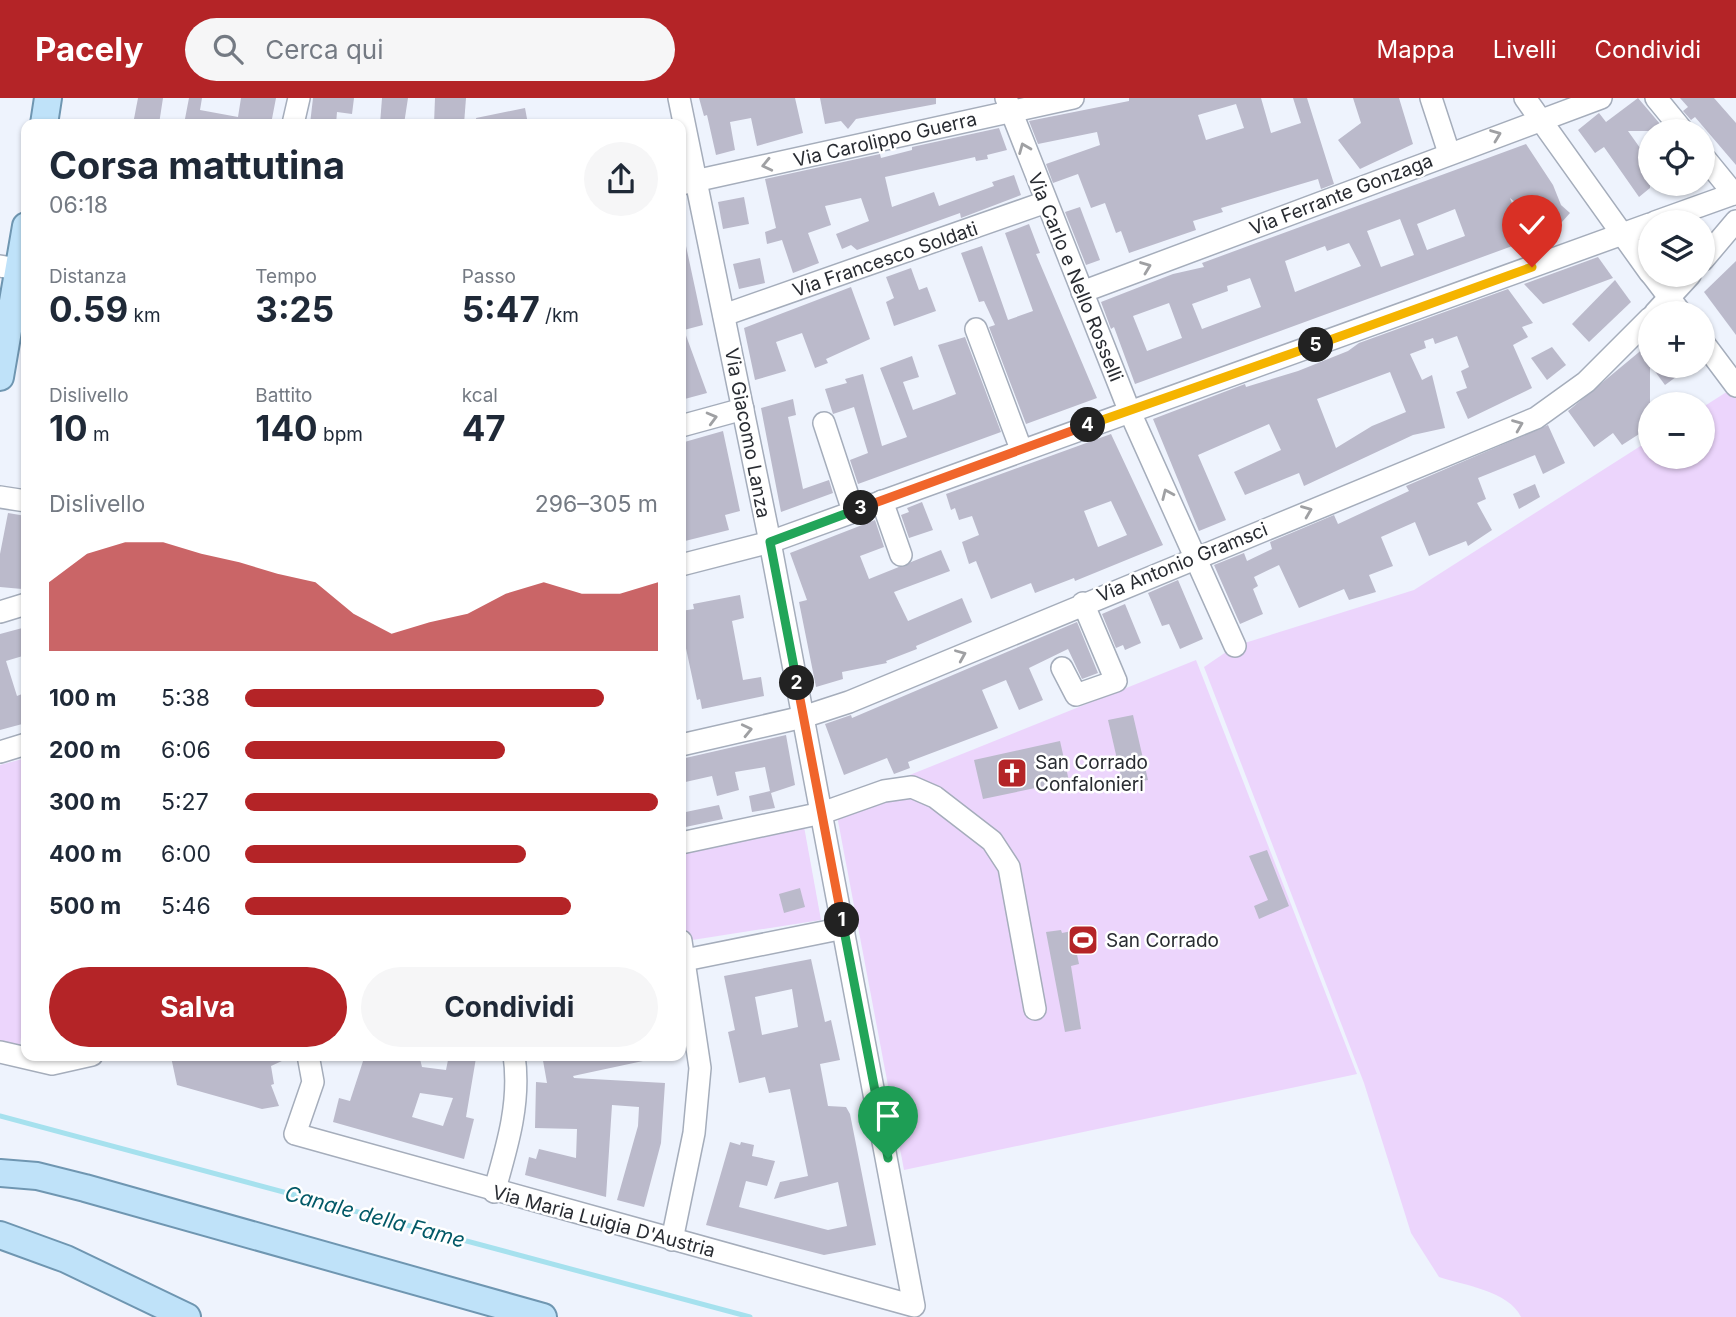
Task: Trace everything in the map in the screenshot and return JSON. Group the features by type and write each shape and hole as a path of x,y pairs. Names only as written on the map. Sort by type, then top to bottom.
{"main road":[{"path":"45,119 48,98"},
{"path":"0,377 9,267 21,238"},
{"path":"0,1173 37,1175 543,1317"},
{"path":"0,1235 66,1259 187,1317"}],"street":[{"path":"294,119 299,98"},
{"name":"Via Giacomo Lanza","path":"679,98 681,119"},
{"name":"Via Carolippo Guerra","path":"689,183 1008,105 1073,98"},
{"path":"1431,98 1449,153"},
{"path":"1525,98 1638,257"},
{"name":"Via Ferrante Gonzaga","path":"1082,292 1539,118 1601,98"},
{"path":"1656,98 1673,119"},
{"name":"Via Carlo e Nello Rosselli","path":"1008,105 1129,410 1235,646"},
{"name":"Via Giacomo Lanza","path":"686,158 689,183 724,315 770,542 914,1306"},
{"path":"1689,210 1735,193 1715,170"},
{"name":"Via Francesco Soldati","path":"724,315 1046,202"},
{"path":"1715,246 1736,221"},
{"path":"686,564 770,542 1021,449 1176,396 1638,228"},
{"path":"975,329 1021,449"},
{"name":"Via Antonio Gramsci","path":"686,744 803,717 849,702 1195,556 1536,418 1586,382 1638,330"},
{"path":"1715,358 1736,386"},
{"path":"686,425 743,409"},
{"path":"824,424 853,511"},
{"path":"0,497 21,500"},
{"path":"882,501 901,555"},
{"path":"1062,668 1076,695 1116,681 1083,603"},
{"path":"0,612 21,606"},
{"path":"0,752 21,746"},
{"path":"686,842 822,813 884,792 912,787 935,797 992,841 1009,867 1035,1009"},
{"path":"686,951 844,928"},
{"path":"672,1240 694,1133 701,1068 686,970"},
{"path":"0,1052 21,1057"},
{"path":"39,1061 52,1064 65,1061"},
{"name":"Via Maria Luigia D'Austria","path":"309,1061 313,1082 295,1134 494,1192 914,1306"},
{"path":"494,1192 509,1138 518,1082 515,1061"}],"shaded area":[{"path":"1736,386 1736,1317 1521,1317 1515,1308 1496,1295 1439,1277 1411,1233 1364,1083 1204,667 1235,646 1414,590 1638,448 1638,469 1715,469 1715,399"},
{"name":"San Corrado","path":"1196,660 1357,1074 904,1170 835,805"},
{"path":"21,759 20,1046 0,1042 0,765"},
{"path":"803,821 821,920 686,941 686,847"}],"building":[{"path":"138,98 163,98 160,119 134,119"},
{"path":"189,98 202,98 200,110 238,117 241,98 276,98 272,119 185,119"},
{"path":"313,98 354,98 352,114 337,112 336,119 311,119"},
{"path":"382,98 408,98 405,119 380,119"},
{"path":"435,98 466,98 464,119 434,119"},
{"path":"699,98 795,98 803,133 757,146 751,118 730,122 735,150 716,155 707,115 704,116"},
{"path":"820,98 936,98 936,104 856,119 848,129 841,121 825,124"},
{"path":"1129,98 1261,98 1271,133 1301,123 1293,98 1307,98 1334,184 1321,189 1318,179 1221,208 1223,212 1193,221 1196,230 1129,253 1121,231 1116,233 1105,203 1091,208 1078,174 1053,183 1046,164 1100,145 1097,132 1038,144 1029,121 1129,101","holes":["1236,104 1244,128 1206,140 1198,115"]},
{"path":"1353,98 1399,98 1413,144 1360,169 1338,140 1361,123"},
{"path":"1638,98 1656,119 1638,119 1638,131 1628,131 1638,145 1638,196 1604,147 1595,153 1578,130 1599,113 1606,122"},
{"path":"1680,98 1714,98 1736,123 1736,165 1715,140 1715,119 1690,119 1683,111 1688,107"},
{"path":"525,108 527,119 476,119"},
{"path":"999,128 1007,150 987,155 988,159 976,161 975,157 885,177 892,207 934,192 939,206 994,186 992,182 1014,175 1021,195 961,218 960,213 857,250 851,245 842,249 836,234 869,221 861,198 825,206 831,225 808,233 819,263 793,273 782,240 767,244 765,232 776,228 765,179 880,154 881,158 912,150 912,147"},
{"path":"1526,144 1553,185 1561,205 1570,213 1553,232 1510,198 1526,241 1135,384 1114,327 1111,329 1101,302 1173,274 1204,267 1202,263","holes":["1455,209 1465,236 1427,250 1417,224","1400,219 1414,255 1381,267 1367,231","1349,243 1361,266 1295,292 1285,261 1325,246 1327,251","1250,278 1261,307 1202,329 1192,304 1228,291 1227,286","1169,303 1182,338 1147,351 1133,316"]},
{"path":"744,197 749,224 723,229 718,202"},
{"path":"1080,207 1100,260 1086,265 1065,212"},
{"path":"1029,224 1040,253 1036,254 1097,398 1026,424 989,327 995,325 984,301 979,302 961,253 982,246 1008,320 1033,311 1005,233"},
{"path":"686,246 703,325 686,329"},
{"path":"1598,257 1613,278 1543,304 1524,284"},
{"path":"760,258 765,283 739,289 733,264"},
{"path":"1736,261 1736,335 1715,307 1715,301 1711,301 1704,292 1709,287 1715,287 1715,281"},
{"path":"911,268 919,290 927,287 936,311 894,326 886,302 894,298 886,277"},
{"path":"1615,280 1631,302 1589,342 1572,324"},
{"path":"851,287 870,339 826,359 828,363 815,368 802,333 776,342 786,371 755,380 744,328"},
{"path":"1508,289 1533,323 1522,327 1528,337 1513,345 1532,388 1468,419 1456,392 1467,388 1461,371 1469,367 1457,336 1435,344 1433,338 1424,341 1426,348 1410,354 1422,380 1432,375 1445,428 1413,435 1304,486 1299,473 1245,495 1234,472 1281,450 1269,424 1198,455 1226,520 1199,531 1153,419 1245,384 1246,387 1298,371 1348,351 1359,343","holes":["1390,372 1406,412 1372,426 1336,448 1317,399"]},
{"path":"686,335 707,393 686,399"},
{"path":"965,337 1001,432 858,484 850,460 868,453 854,407 833,414 825,389 847,383 845,379 863,374 882,446 907,437 880,368 912,356 919,377 903,382 913,410 938,401 956,394 938,345"},
{"path":"1552,347 1566,365 1547,380 1531,358"},
{"path":"1638,353 1638,378 1650,378 1650,392 1638,392 1638,435 1622,445 1613,433 1594,447 1568,411"},
{"path":"1660,378 1675,378 1665,385"},
{"path":"793,399 796,415 788,417 803,489 829,480 833,493 781,512 761,408"},
{"path":"1548,425 1565,463 1543,474 1535,455 1478,478 1486,499 1477,503 1492,530 1468,546 1466,541 1429,556 1415,522 1381,537 1393,566 1369,575 1376,592 1349,600 1344,589 1299,608 1279,565 1254,577 1258,586 1253,589 1263,614 1240,624 1214,565 1244,553 1247,561 1272,549 1270,542 1334,515 1338,524 1409,491 1406,486"},
{"path":"723,431 740,511 725,515 729,530 686,541 686,442"},
{"path":"1111,434 1163,545 1075,581 1074,578 1035,593 1031,583 991,599 976,561 969,564 962,542 979,535 972,516 959,520 955,508 951,510 946,494","holes":["1111,501 1127,535 1098,547 1084,511"]},
{"path":"1535,484 1540,497 1519,509 1513,494"},
{"path":"922,502 933,530 909,538 901,515 909,512 907,508"},
{"path":"8,513 21,515 21,589 0,587 0,554"},
{"path":"875,520 884,547 860,556 869,579 941,550 950,571 894,592 908,621 962,598 972,622 916,646 917,649 886,661 887,663 842,672 843,679 816,687 799,602 807,600 790,553"},
{"path":"1178,580 1203,639 1180,649 1169,624 1162,626 1148,593"},
{"path":"740,595 744,618 732,621 743,680 761,677 764,696 702,709 700,699 697,700 686,648 686,610 694,609 693,604"},
{"path":"1125,604 1141,643 1125,650 1123,645 1116,648 1102,614"},
{"path":"1077,622 1098,673 1082,679 1068,649 1029,668 1043,700 1019,710 1006,680 982,690 998,728 908,762 910,768 894,774 887,758 844,775 825,724 851,715 852,718"},
{"path":"21,628 21,656 6,661 17,696 21,694 21,724 0,730 0,634"},
{"path":"1133,715 1148,780 1123,785 1108,720"},
{"path":"786,735 795,785 771,793 775,808 752,812 749,796 770,791 765,767 735,772 739,790 717,796 712,776 686,782 686,758"},
{"name":"San Corrado Confalonieri","path":"1060,741 1069,781 983,799 974,760"},
{"path":"719,805 723,819 686,827 686,812"},
{"path":"1267,850 1289,906 1259,919 1254,906 1268,900 1249,856"},
{"path":"800,888 805,907 784,913 779,894"},
{"path":"1061,930 1062,933 1072,931 1079,964 1071,966 1081,1029 1065,1032 1046,932"},
{"path":"811,959 825,1022 831,1020 840,1060 820,1064 828,1106 846,1107 850,1114 876,1245 824,1255 706,1225 730,1142 740,1145 741,1142 754,1145 752,1156 775,1161 767,1186 746,1181 739,1207 828,1230 847,1226 838,1182 774,1199 780,1182 808,1176 790,1089 769,1093 765,1077 739,1083 728,1032 735,1030 724,976","holes":["792,989 798,1027 762,1035 755,997"]},
{"path":"172,1061 282,1061 271,1066 274,1084 271,1085 279,1106 262,1109 177,1085"},
{"path":"363,1061 420,1061 422,1067 446,1070 448,1061 475,1061 466,1117 474,1119 464,1159 333,1122 339,1098 350,1101","holes":["420,1093 453,1098 443,1126 412,1117"]},
{"path":"543,1061 643,1061 573,1076 665,1083 661,1143 644,1207 617,1200 638,1126 639,1107 612,1105 606,1197 525,1175 529,1157 536,1159 539,1149 576,1158 577,1129 535,1128 536,1082 547,1083"}],"waterway":[{"name":"Canale della Fame","path":"0,1116 750,1317"}],"place":[{"name":"San Corrado Confalonieri","path":"1012,773"},
{"name":"San Corrado","path":"1083,940"}],"route":[{"path":"888,1158 770,542 1129,410 1176,396 1532,267"}]}
